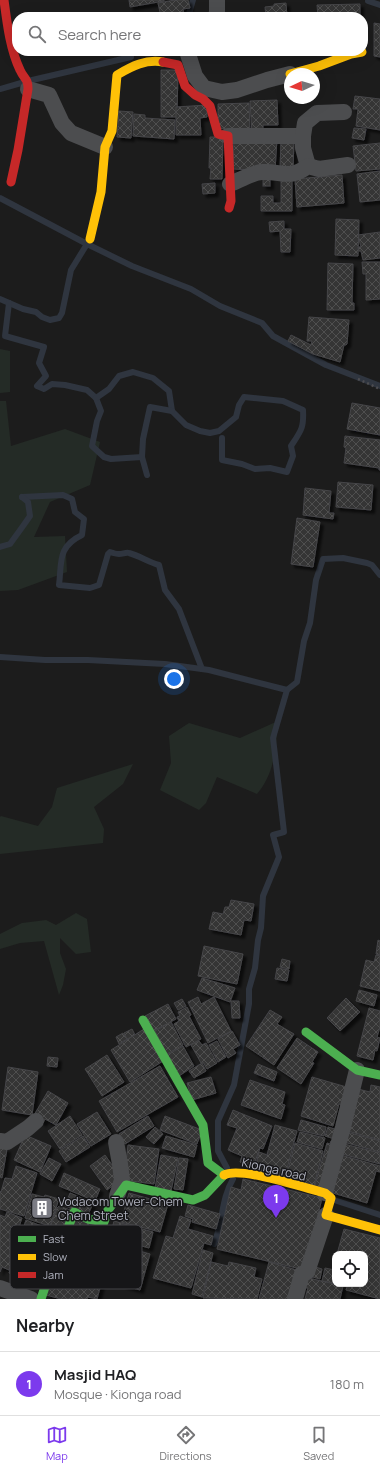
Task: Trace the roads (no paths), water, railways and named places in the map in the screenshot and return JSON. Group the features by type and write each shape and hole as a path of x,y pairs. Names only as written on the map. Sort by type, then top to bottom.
{"street":[{"path":"4,0 12,43"},
{"path":"217,0 217,12"},
{"path":"11,182 28,89 28,80 20,71 16,56"},
{"path":"189,56 196,76 204,88 222,92 236,90 284,76"},
{"path":"312,68 346,56"},
{"path":"90,239 101,192 105,147 112,131 117,75 127,69 149,61 178,65 185,86 195,95 204,99 210,106 218,134 228,136 303,136"},
{"path":"28,89 49,95 62,123 71,133 105,147"},
{"path":"308,166 303,148 305,123 317,112 344,112"},
{"path":"228,136 231,201 229,208"},
{"path":"308,166 319,169 348,165"},
{"path":"230,184 262,172 285,175 300,172 308,166"},
{"path":"69,1225 74,1212 88,1219 104,1222 108,1210 126,1185 193,1200 205,1195 224,1175 208,1163 203,1125 143,1020"},
{"path":"306,1032 357,1070 380,1075"},
{"path":"295,1299 302,1274 307,1272 326,1215 330,1198 325,1192 357,1070"},
{"path":"0,1142 7,1142 36,1121"},
{"path":"116,1142 122,1180 116,1199"},
{"name":"Kionga road","path":"224,1175 229,1172 249,1173 325,1192"},
{"path":"326,1215 380,1230"},
{"path":"0,1288 31,1299"},
{"path":"41,1299 44,1289"}],"waterway":[{"path":"189,12 193,0"},
{"path":"368,1 380,5"},
{"path":"0,89 131,57"},
{"path":"0,198 132,266 191,289 220,306 262,323 273,336 326,365 380,386"},
{"path":"0,299 23,309 36,312 42,317 50,320 59,318 62,313 71,270 87,244"},
{"path":"9,303 5,336 44,347 39,363 46,376 37,386 44,389 52,384 65,385 87,390 96,398 101,411 97,421 92,446 104,457 111,459 142,457"},
{"path":"96,398 109,389 119,376 133,372 153,378 169,391 172,411 186,425 200,431 210,433 219,431 236,417 239,405 244,397 283,401 303,410 302,425 291,446 293,456 287,472 270,468 255,469 242,464 222,460 222,438"},
{"path":"147,475 142,457 143,439 150,407 172,411"},
{"path":"22,497 63,495 72,499 75,512 84,519 82,535 68,545 62,556 59,585 90,588 99,585 108,554 110,552 118,554 129,553 159,565 165,590 179,609 202,669"},
{"path":"0,547 10,544 30,516 28,502 22,497"},
{"path":"227,1168 218,1151 218,1121 234,1085 249,1004 249,989 255,968 261,928 263,896 279,857 273,835 284,832 273,738 287,690 297,682 304,641 310,623 316,580 323,559 343,558 367,563 372,565 380,575"},
{"path":"0,657 165,664 209,670 287,690"},
{"path":"214,1244 226,1195 233,1179"},
{"path":"334,1200 380,1215"}],"place":[{"name":"Vodacom Tower-Chem Chem Street","path":"42,1208"},
{"name":"Masjid HAQ","path":"276,1218"}]}
